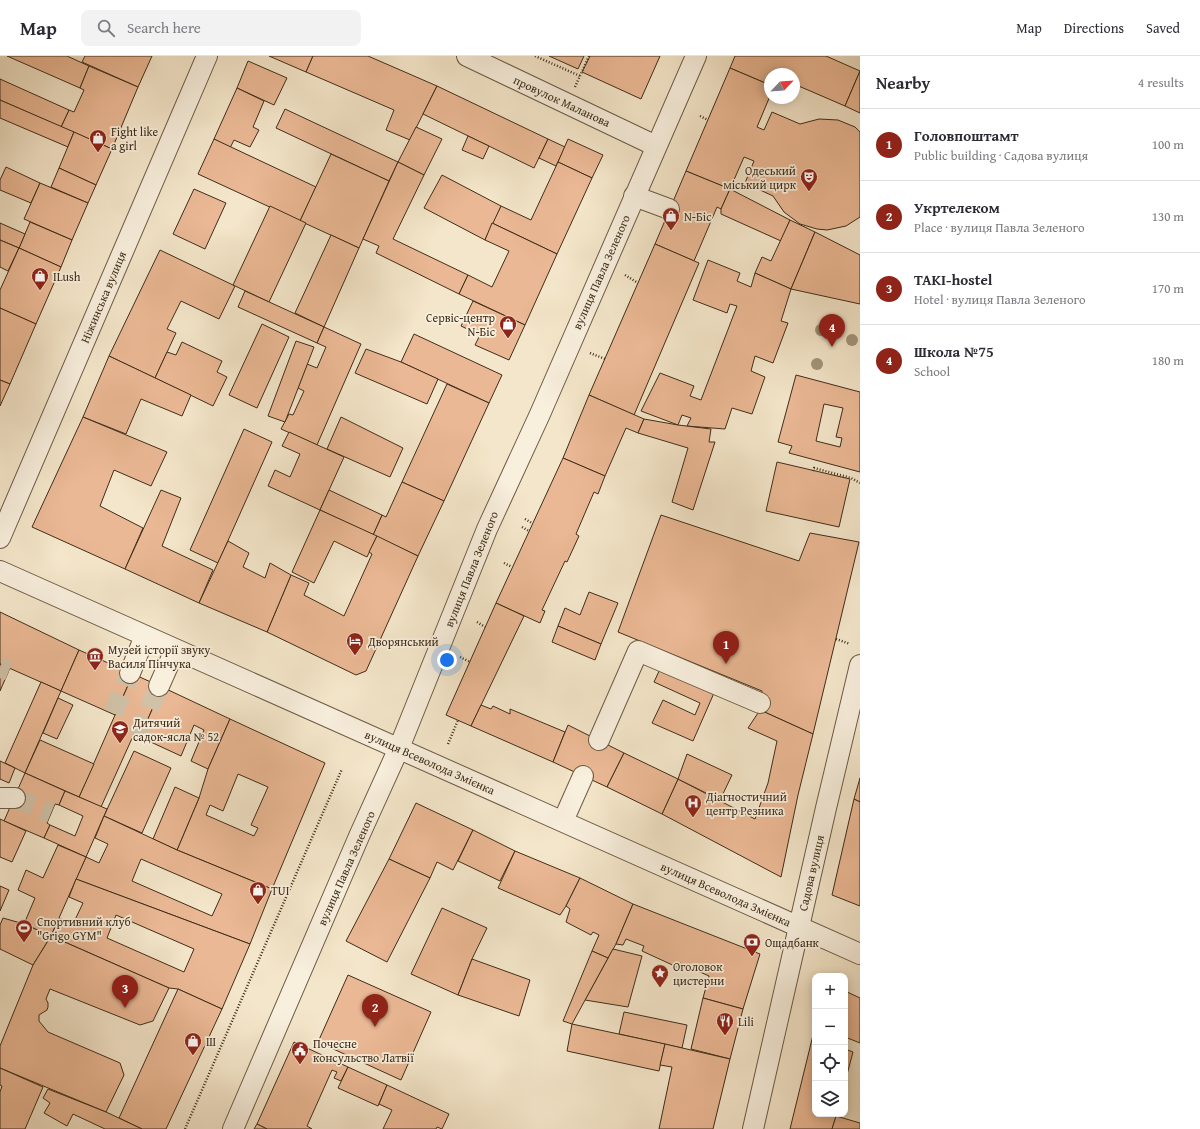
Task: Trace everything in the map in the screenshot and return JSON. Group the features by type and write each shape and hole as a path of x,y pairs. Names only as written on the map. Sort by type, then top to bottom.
{"street":[{"name":"Ніжинська вулиця","path":"0,538 207,56"},
{"name":"провулок Маланова","path":"467,56 656,146"},
{"name":"вулиця Павла Зеленого","path":"233,1129 357,841 399,748 487,529 540,414 696,56"},
{"path":"634,196 669,210"},
{"name":"вулиця Всеволода Змієнка","path":"0,571 860,954"},
{"path":"130,673 145,636"},
{"path":"159,686 175,650"},
{"path":"599,740 638,651 760,703"},
{"name":"Садова вулиця","path":"753,1129 827,801 860,665"},
{"path":"563,821 583,776"}],"path":[{"path":"535,56 580,76"},
{"path":"582,70 589,56"},
{"path":"700,116 708,120"},
{"path":"624,275 638,283"},
{"path":"590,353 605,359"},
{"path":"813,471 814,468 851,478 860,482"},
{"path":"525,519 532,523"},
{"path":"522,527 529,531"},
{"path":"504,563 512,567"},
{"path":"477,622 485,626"},
{"path":"836,639 850,644"},
{"path":"460,657 470,662"},
{"path":"448,744 458,720"},
{"path":"185,1129 342,769"}],"building":[{"path":"7,56 67,56 89,66 80,88"},
{"path":"85,56 152,56 138,87 82,62"},
{"path":"269,56 313,56 306,72"},
{"path":"313,56 368,56 437,86 410,140 386,130 394,110 306,72"},
{"path":"549,56 584,56 578,69"},
{"path":"590,56 660,56 641,99 582,72"},
{"path":"735,56 826,56 860,71 845,106 800,87 800,68 764,68 764,82 730,68"},
{"path":"248,61 287,78 274,105 237,88"},
{"path":"89,66 138,87 112,149 61,127 69,110 74,112 84,90 80,88"},
{"path":"730,68 764,82 764,104 767,104 757,127 764,130 772,112 800,124 819,119 838,120 855,127 860,132 860,217 846,226 827,230 800,224 784,212 773,196 745,183 754,161 744,157 730,189 686,171"},
{"path":"860,71 860,113 845,106"},
{"path":"0,79 69,110 61,127 0,100"},
{"path":"437,86 548,139 534,168 423,114"},
{"path":"237,88 264,101 253,127 259,130 250,147 234,140 230,148 214,139"},
{"path":"0,100 74,132 68,147 0,118"},
{"path":"285,109 398,162 389,181 276,128"},
{"path":"416,127 442,139 424,175 398,162"},
{"path":"74,132 112,149 96,185 59,168"},
{"path":"468,136 489,146 483,159 462,150"},
{"path":"214,139 316,187 300,221 198,174"},
{"path":"548,139 565,147 556,166 539,158"},
{"path":"568,139 603,155 592,178 558,162"},
{"path":"331,154 389,181 359,248 300,221"},
{"path":"398,162 424,175 393,239 468,275 459,294 376,253 379,246 363,239"},
{"path":"558,162 592,178 557,254 492,223 501,206 531,220"},
{"path":"6,167 40,183 31,203 0,190 0,180"},
{"path":"59,168 96,185 88,203 51,187"},
{"path":"686,171 730,189 721,209 717,207 694,261 655,244"},
{"path":"442,175 501,206 485,240 424,208"},
{"path":"40,183 88,203 72,240 24,219"},
{"path":"194,189 226,203 205,249 173,234"},
{"path":"730,189 790,220 781,241 721,214 721,209"},
{"path":"270,206 306,223 269,302 233,285"},
{"path":"790,220 815,232 791,289 755,273 762,257 771,261"},
{"path":"30,222 72,240 61,267 19,248"},
{"path":"0,223 25,234 19,248 0,240"},
{"path":"492,223 557,254 525,325 459,294 468,275 492,287 509,251 485,240"},
{"path":"815,232 860,255 860,304 791,289"},
{"path":"331,235 359,248 324,327 295,313"},
{"path":"0,240 19,248 8,271 0,267"},
{"path":"655,244 699,263 634,415 589,395"},
{"path":"19,248 61,267 36,324 0,308 0,290"},
{"path":"160,250 235,286 219,319 181,301 167,329 176,333 155,378 109,356"},
{"path":"708,260 740,273 737,281 751,287 755,273 791,289 781,321 788,323 773,363 755,356 751,371 765,377 752,414 732,408 725,429 687,426 691,418 682,415 678,425 641,411 660,373 694,386 690,396 701,400 737,306 730,304 727,313 693,300"},
{"path":"245,291 324,327 317,343 238,307"},
{"path":"473,301 525,325 509,360 475,345 480,335 461,326"},
{"path":"0,308 36,324 10,384 0,380"},
{"path":"262,324 289,337 257,408 229,395"},
{"path":"324,327 361,344 317,445 281,429 289,414 293,415 304,391 298,388 307,364 317,368 326,347 317,343"},
{"path":"414,334 502,375 489,403 401,362"},
{"path":"296,341 314,347 285,422 268,416"},
{"path":"182,342 222,361 217,372 227,377 213,406 155,378 167,352 176,355"},
{"path":"366,349 401,362 438,379 427,404 355,373"},
{"path":"109,356 191,395 182,416 141,399 126,434 83,417"},
{"path":"796,375 860,392 860,472 789,453 792,446 778,442","holes":["824,404 843,408 836,437 842,438 840,447 816,441"]},
{"path":"0,380 10,384 0,406"},
{"path":"447,384 489,403 444,501 402,482"},
{"path":"589,395 644,419 638,433 626,428 605,476 563,458"},
{"path":"83,417 167,452 151,486 114,470 100,506 143,528 125,569 32,527"},
{"path":"341,417 403,448 390,477 327,449"},
{"path":"644,419 711,429 709,442 715,442 693,510 672,502 688,448 638,433"},
{"path":"244,429 272,442 218,563 190,550"},
{"path":"289,432 344,457 320,510 268,486 275,470 290,477 300,454 282,446"},
{"path":"563,458 605,476 598,494 594,492 576,534 579,536 567,562 565,561 542,610 545,611 540,623 496,603"},
{"path":"777,462 850,479 839,527 766,511"},
{"path":"402,482 444,501 418,556 373,535 382,515 386,517"},
{"path":"161,490 181,498 162,546 213,570 199,603 125,569"},
{"path":"329,490 382,515 373,535 320,510"},
{"path":"320,510 377,536 367,557 334,541 314,583 292,572"},
{"path":"661,515 799,561 810,533 859,542 813,734 760,710 762,691 618,632"},
{"path":"377,536 418,556 366,671 356,675 267,632 291,575 309,583 304,595 344,616 372,554 369,552"},
{"path":"228,541 249,553 243,567 265,578 270,563 291,575 267,632 199,603"},
{"path":"589,592 618,603 601,644 558,626 565,608 580,615"},
{"path":"496,603 524,616 471,726 446,715"},
{"path":"0,612 79,650 61,691 0,664"},
{"path":"558,626 601,644 595,660 552,642"},
{"path":"79,650 133,674 115,715 61,691"},
{"path":"0,664 10,668 0,691"},
{"path":"660,669 714,693 693,741 652,723 663,700 695,715 700,703 654,682"},
{"name":"Дитячий садок-ясла № 52","path":"133,674 162,687 140,737 134,734 101,807 79,797"},
{"path":"41,682 61,691 25,773 5,763"},
{"path":"162,687 230,719 208,769 191,761 204,730 194,725 181,756 140,737"},
{"path":"58,698 73,705 57,739 43,733"},
{"path":"481,705 491,709 493,706 510,714 510,709 565,732 553,762 471,726"},
{"path":"760,710 813,734 798,795 781,877 662,814 678,779 755,819 768,783 777,741 748,728"},
{"path":"230,719 325,763 272,889 177,850 199,798 208,769","holes":["238,774 268,787 251,825 258,828 254,836 206,815 210,805 223,811"]},
{"path":"568,725 624,753 607,787 553,762"},
{"path":"40,740 94,764 79,797 25,773"},
{"path":"134,751 171,768 142,833 104,816"},
{"path":"624,753 678,779 662,814 607,787"},
{"path":"687,754 732,775 720,800 678,779"},
{"path":"0,761 15,768 9,783 0,779"},
{"path":"25,773 65,791 59,805 55,804 47,823 50,825 44,838 4,821"},
{"path":"860,778 860,802 854,799"},
{"path":"175,787 199,798 177,850 153,839"},
{"path":"65,791 107,809 86,857 44,838 50,825 75,836 83,816 59,805"},
{"path":"854,799 860,802 860,906 832,895"},
{"path":"416,803 473,830 453,870 437,862 430,878 389,859"},
{"path":"104,816 177,850 272,889 250,944 76,879 86,857 99,863 108,844 95,838","holes":["141,859 222,894 212,916 132,881"]},
{"path":"0,819 26,831 12,862 0,857"},
{"path":"473,830 515,851 500,881 458,861"},
{"path":"58,845 86,857 51,936 24,924 35,898 18,890 26,870 43,878"},
{"path":"515,851 580,878 560,915 498,888"},
{"path":"389,859 430,878 387,962 346,941"},
{"path":"580,878 633,904 616,944 608,958 592,951 599,935 593,932 591,935 566,922 570,909 566,906"},
{"path":"76,879 250,944 222,1009 178,989 169,988 51,936 59,918 73,924 83,903 69,897","holes":["116,915 194,949 184,972 107,938"]},
{"path":"0,886 9,890 0,911"},
{"path":"633,904 760,954 743,1009 703,998 709,976 680,963 679,968 642,951 644,946 626,939 623,945 616,944"},
{"path":"442,908 487,928 472,959 458,995 411,974"},
{"name":"Спортивний клуб \"Grigo GYM\"","path":"3,918 24,924 51,936 33,965 0,949 0,925"},
{"path":"51,936 169,988 153,1021 140,1025 50,989 46,999 48,1003 47,1010 39,1015 39,1021 48,1032 120,1063 124,1075 106,1112 0,1068 0,1046 33,965"},
{"path":"613,949 642,956 628,1007 585,1000"},
{"path":"592,951 608,958 572,1024 563,1021"},
{"path":"472,959 530,980 519,1016 458,995"},
{"path":"348,975 431,1012 401,1080 318,1042"},
{"path":"178,989 222,1009 166,1129 142,1129 119,1118"},
{"path":"848,992 860,998 860,1043 848,1038"},
{"path":"703,998 743,1009 730,1059 691,1049"},
{"path":"624,1012 687,1025 682,1048 619,1034"},
{"path":"572,1024 665,1044 659,1071 567,1051"},
{"path":"812,1039 812,1117 836,1117 832,1129 790,1129"},
{"path":"294,1042 348,1067 341,1081 334,1078 337,1072 332,1070 307,1126 312,1129 267,1129 257,1124"},
{"path":"665,1044 730,1059 713,1129 659,1129 672,1067 660,1065"},
{"path":"848,1050 853,1052 848,1071"},
{"path":"348,1067 387,1085 378,1106 338,1088"},
{"path":"0,1068 43,1087 25,1129 0,1129 0,1092 2,1086 0,1085"},
{"path":"387,1085 449,1114 442,1129 437,1127 436,1129 383,1129 392,1110 379,1104"},
{"path":"48,1089 106,1112 142,1129 105,1129 73,1114 67,1126 44,1113 50,1103 43,1098"},
{"path":"836,1117 860,1123 860,1129 832,1129"},
{"path":"257,1124 267,1129 254,1129"}],"tunnel":[{"path":"0,667 9,671"},
{"path":"113,713 130,673"},
{"path":"138,736 159,686"},
{"path":"15,798 51,813"}],"place":[{"name":"Fight like a girl","path":"98,153"},
{"name":"Одеський міський цирк","path":"809,192"},
{"name":"N-Біс","path":"671,231"},
{"name":"ILush","path":"40,291"},
{"name":"Сервіс-центр N-Біс","path":"508,339"},
{"name":"Школа №75","path":"832,347"},
{"name":"Дворянський","path":"355,656"},
{"name":"Головпоштамт","path":"726,664"},
{"name":"Музей історії звуку Василя Пінчука","path":"95,671"},
{"name":"Дитячий садок-ясла № 52","path":"120,744"},
{"name":"Діагностичний центр Резника","path":"693,818"},
{"name":"TUI","path":"258,905"},
{"name":"Спортивний клуб \"Grigo GYM\"","path":"24,943"},
{"name":"Ощадбанк","path":"752,957"},
{"name":"Оголовок цистерни","path":"660,988"},
{"name":"TAKI-hostel","path":"125,1008"},
{"name":"Укртелеком","path":"375,1027"},
{"name":"Lili","path":"725,1036"},
{"name":"Ш","path":"193,1056"},
{"name":"Почесне консульство Латвії","path":"300,1065"}]}
